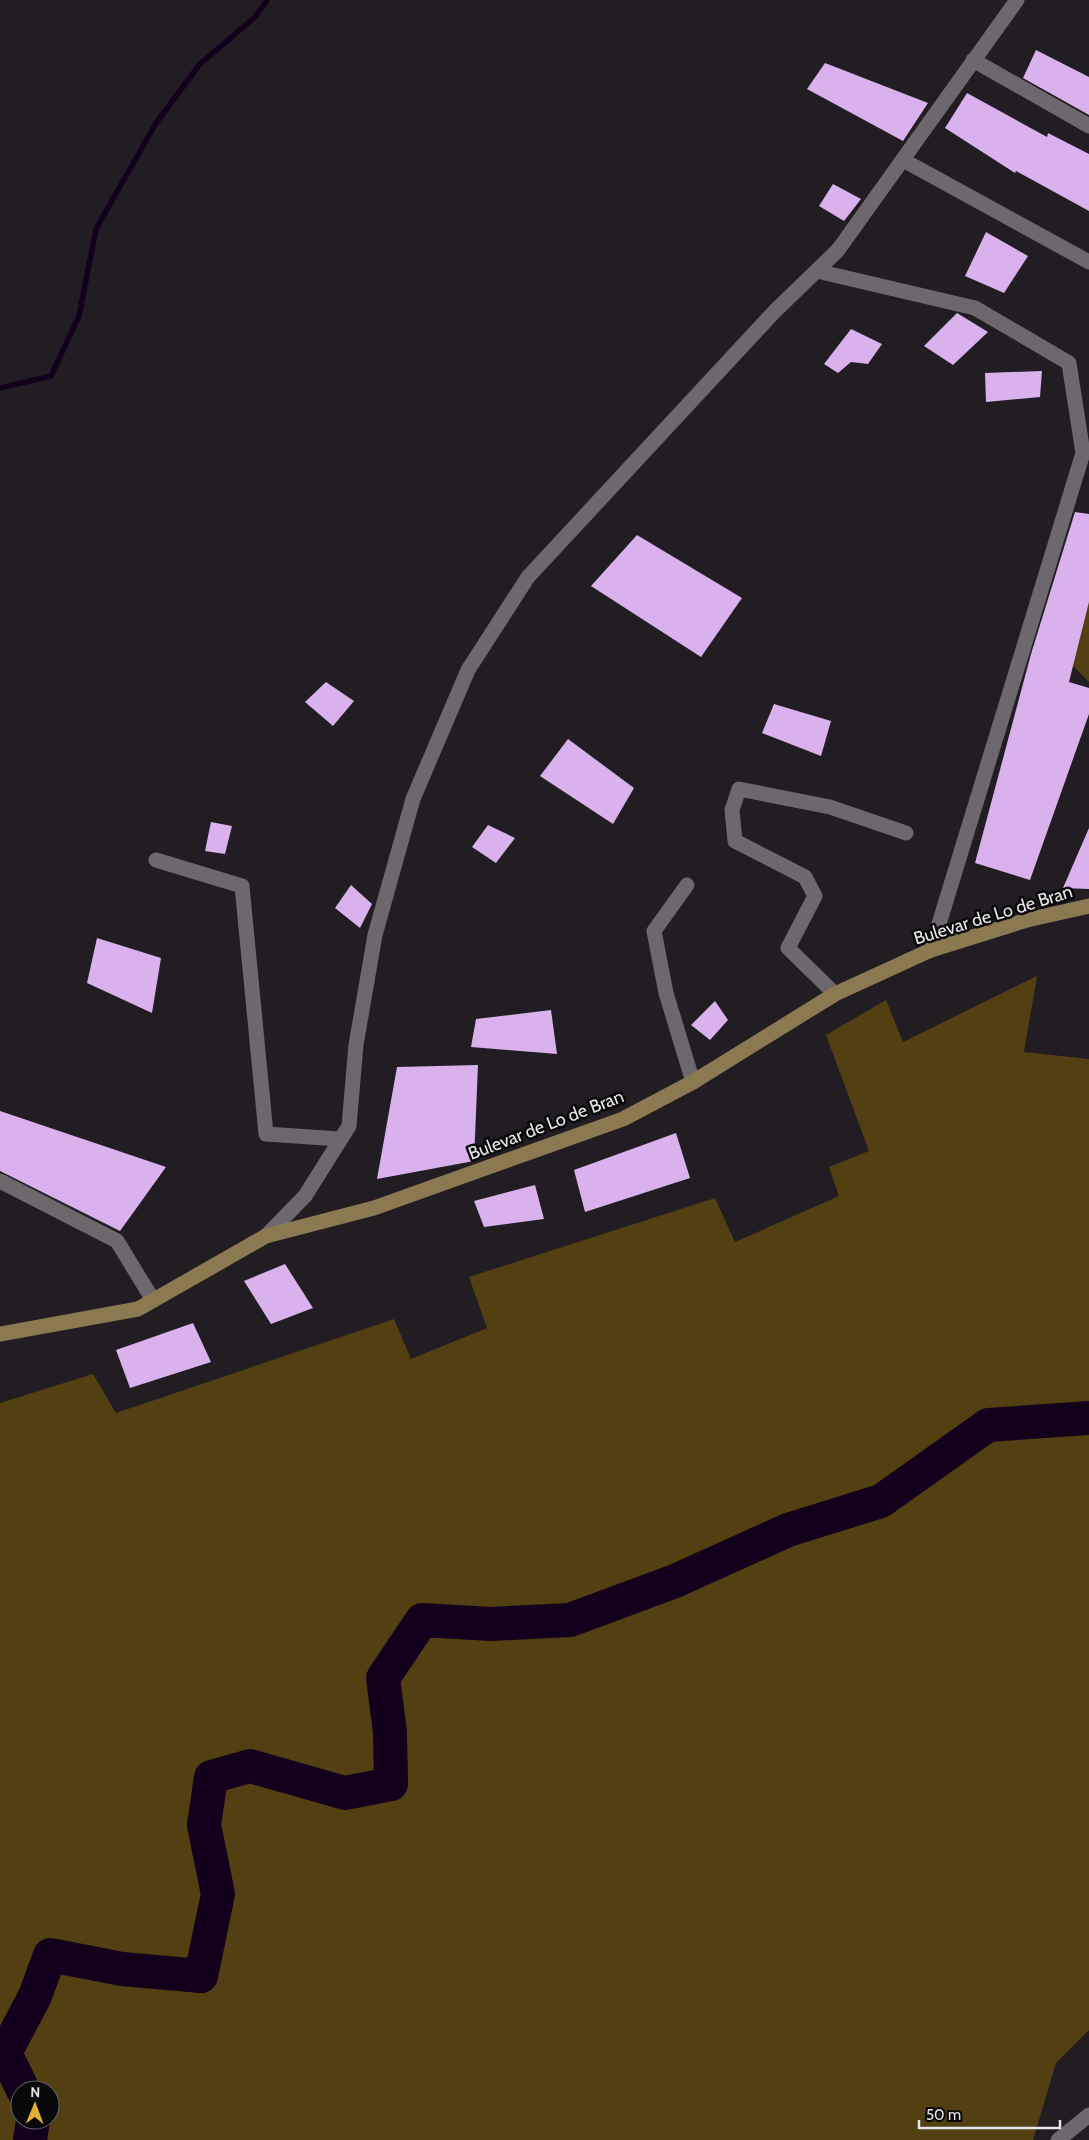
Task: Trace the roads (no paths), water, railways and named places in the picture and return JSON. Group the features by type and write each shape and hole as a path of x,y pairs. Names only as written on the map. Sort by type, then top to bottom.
{"street":[{"path":"266,1236 305,1196 349,1126 356,1045 375,935 413,799 468,670 528,576 775,311 838,250 1017,0"},
{"path":"973,60 1089,126"},
{"path":"903,160 1089,262"},
{"path":"817,271 975,308 1069,363 1083,453 931,950"},
{"path":"835,994 788,948 815,896 805,877 735,841 732,810 739,789 830,807 906,833"},
{"path":"156,860 242,886 266,1134 340,1139"},
{"path":"687,885 654,931 666,993 694,1082"},
{"name":"Bulevar de Lo de Bran","path":"0,1334 138,1309 266,1236 374,1208 623,1119 694,1082 835,994 931,950 1027,920 1089,906"},
{"path":"0,1181 117,1241 153,1300"},
{"path":"1058,2140 1089,2115"}],"waterway":[{"path":"0,388 51,376 79,316 96,229 156,123 200,64 255,17 267,0"},
{"path":"18,2080 5,2053 35,1996 50,1955 122,1969 201,1976 218,1894 204,1825 211,1777 250,1766 345,1793 391,1784 390,1732 383,1678 422,1620 491,1624 570,1620 675,1581 788,1530 881,1501 988,1425 1089,1418"},
{"path":"30,2140 32,2130"}]}
